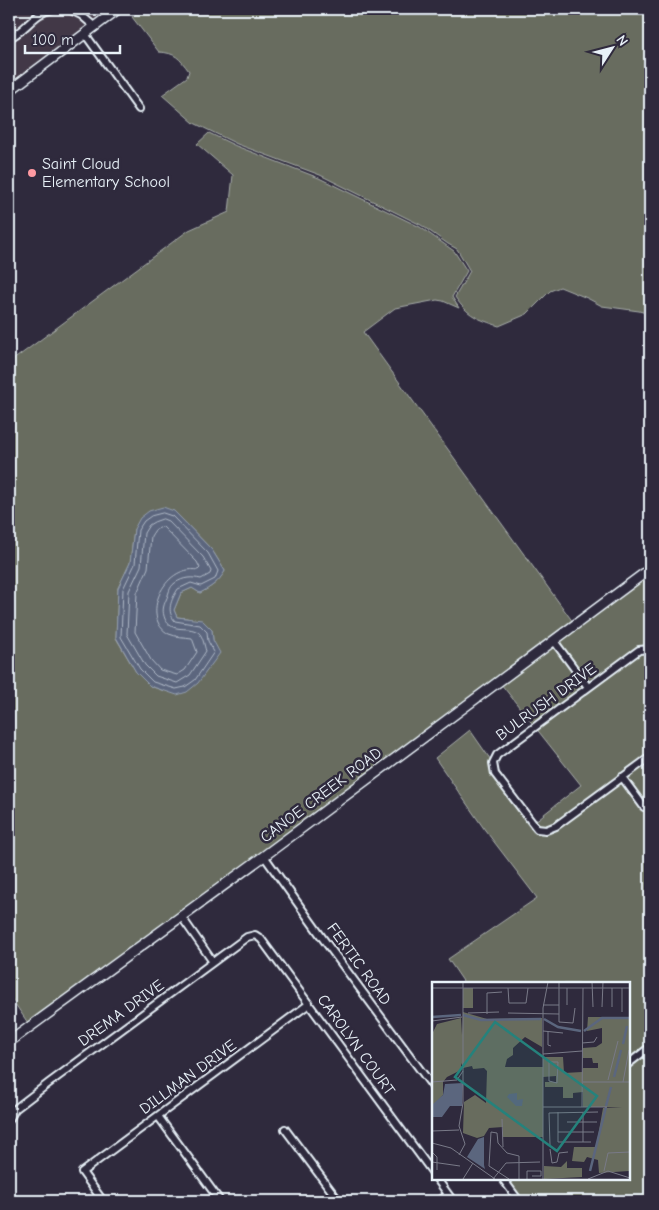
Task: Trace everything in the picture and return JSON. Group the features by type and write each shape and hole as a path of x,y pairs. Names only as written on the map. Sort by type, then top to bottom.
{"main road":[{"path":"9,91 118,9"},
{"name":"CANOE CREEK ROAD","path":"9,1042 264,856 650,569"}],"street":[{"path":"9,38 15,36 37,15 53,9"},
{"path":"69,9 81,15 95,26"},
{"path":"85,34 139,109"},
{"path":"554,641 588,687"},
{"name":"BULRUSH DRIVE","path":"650,648 639,650 588,687 497,755 493,763 495,774 537,829 546,830 556,826 650,757"},
{"path":"622,777 644,808"},
{"name":"FERTIC ROAD","path":"264,856 432,1086"},
{"path":"181,916 213,962"},
{"name":"DREMA DRIVE","path":"9,1120 15,1109 49,1083 247,937 255,935"},
{"name":"CAROLYN COURT","path":"255,935 261,939 432,1172"},
{"name":"DILLMAN DRIVE","path":"103,1201 82,1172 309,1004"},
{"path":"629,1063 650,1046"},
{"path":"158,1116 220,1201"},
{"path":"285,1129 338,1201"},
{"path":"438,1180 453,1201"},
{"path":"504,1180 519,1201"},
{"path":"439,1201 448,1195"}],"shaded area":[{"path":"9,9 90,9 93,11 97,9 113,9 9,86"}],"green space":[{"path":"143,9 650,9 650,314 602,306 560,287 550,291 527,314 499,326 469,313 455,297 470,271 457,249 421,225 320,175 237,144 194,123 162,95 187,77 189,71 177,57 159,52 132,17"},
{"path":"209,133 236,146 319,178 420,227 454,251 467,271 452,297 459,308 437,300 395,308 363,332 573,622 262,853 28,1023 9,995 9,363 189,230 229,212 233,175 197,144","holes":["174,511 212,550 225,571 220,579 200,593 192,588 181,593 174,610 177,617 187,618 212,630 213,640 164,691 150,686 136,672 116,638 118,588 130,563 134,529"]},
{"path":"650,574 650,1056 647,1052 629,1064 629,982 464,982 448,959 537,898 485,830 435,758 470,730 534,822 581,785 501,684"},
{"path":"646,1055 650,1061 650,1201 522,1201 506,1180 629,1180 629,1067"}],"water":[{"path":"163,507 174,511 212,550 225,571 220,579 200,593 192,588 181,593 174,610 177,617 202,620 212,630 213,640 220,653 198,683 187,692 177,695 150,686 136,672 116,637 118,588 130,563 134,529 140,518 149,511"}],"place":[{"name":"Saint Cloud Elementary School","path":"32,173"}]}
